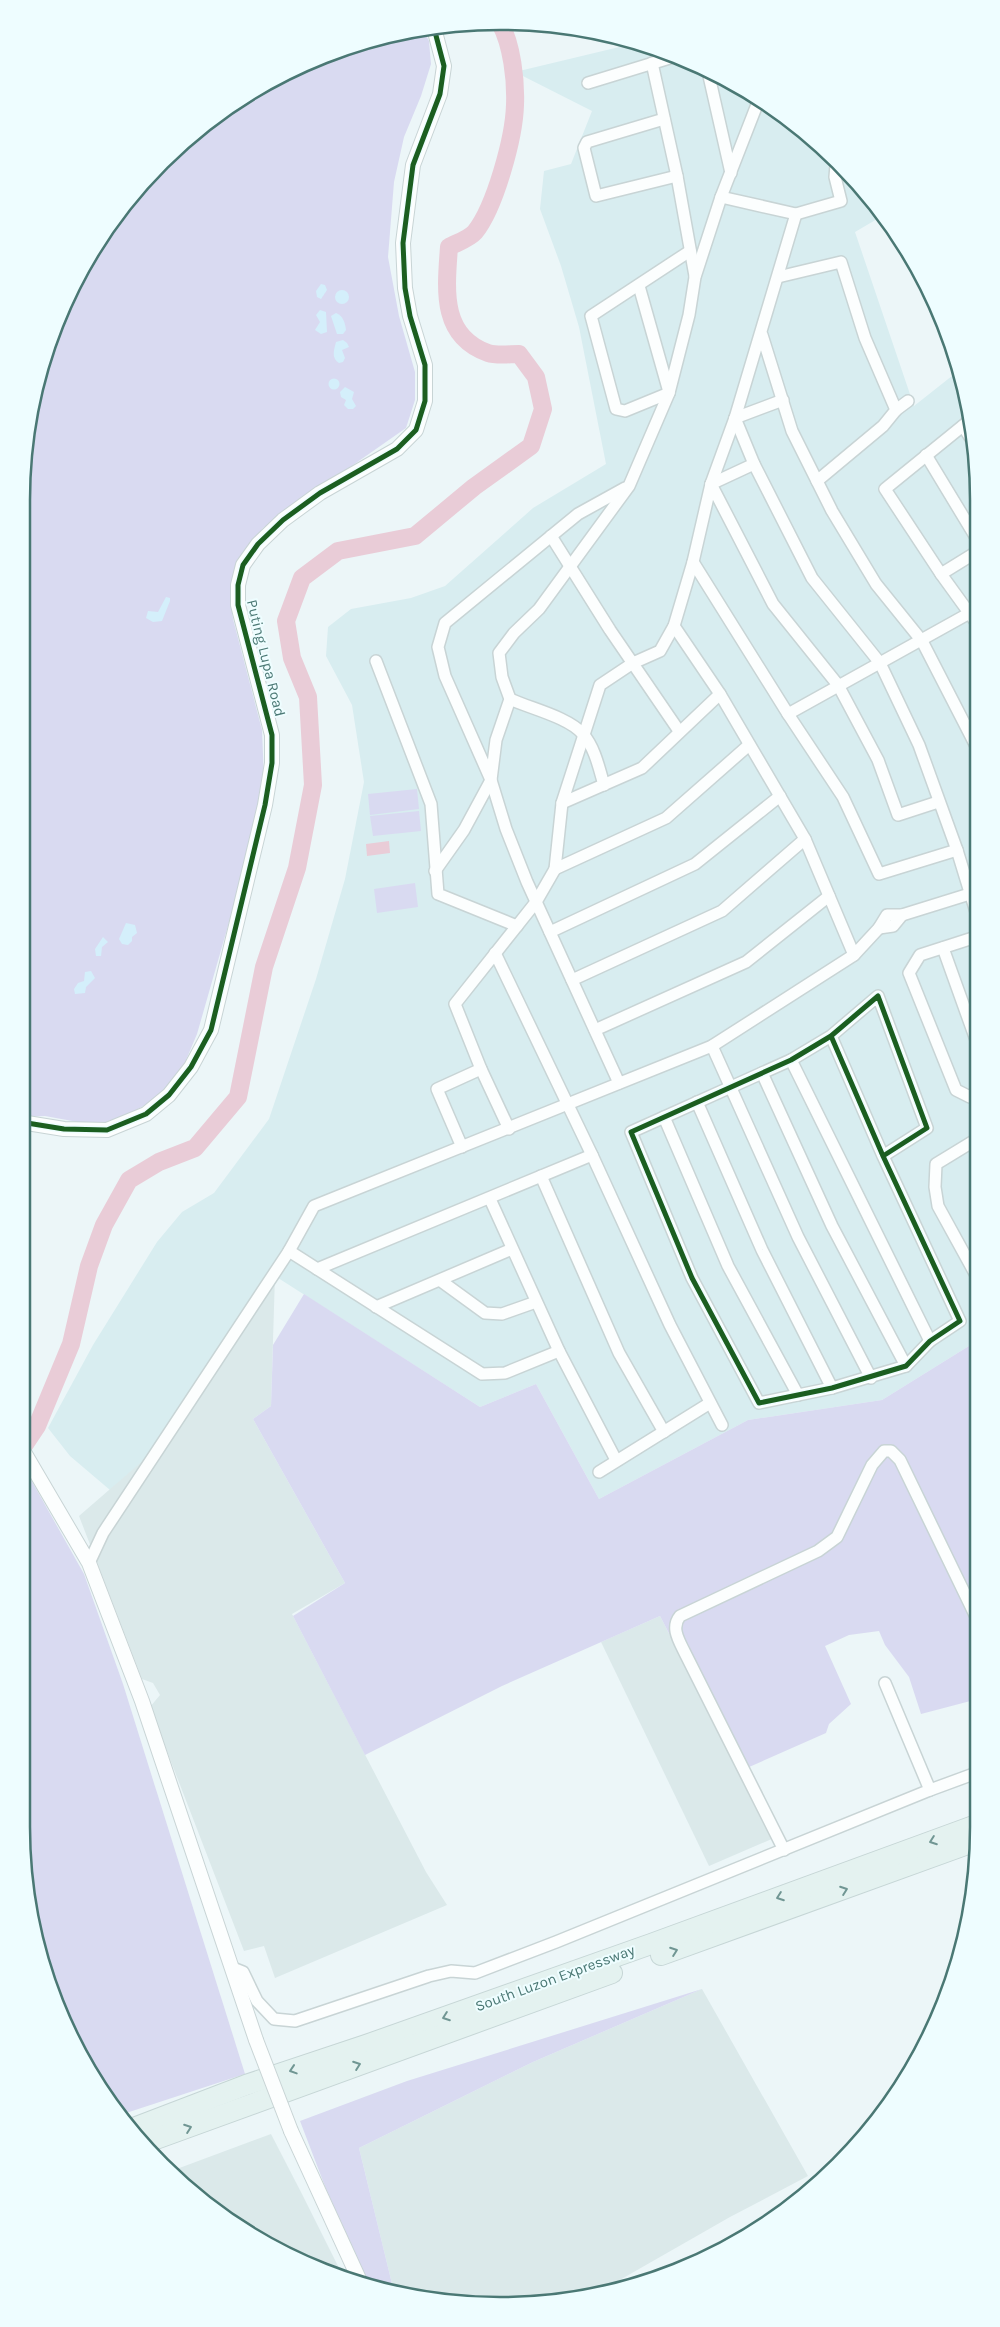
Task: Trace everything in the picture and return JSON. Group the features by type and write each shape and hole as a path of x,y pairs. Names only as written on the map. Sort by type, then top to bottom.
{"highway":[{"name":"South Luzon Expressway","path":"139,2127 246,2085 366,2045 651,1944 970,1827"},
{"name":"South Luzon Expressway","path":"151,2141 969,1843"}],"street":[{"name":"Puting Lupa Road","path":"30,1125 91,1131 107,1130 146,1114 170,1095 192,1067 211,1030 265,805 272,763 272,735 238,605 238,585 243,565 258,544 283,520 320,493 397,449 416,430 425,402 426,365 416,339 408,307 405,288 403,243 413,165 440,94 444,66 436,35"},
{"path":"588,83 663,60"},
{"path":"652,63 677,176 695,277"},
{"path":"710,79 731,173"},
{"path":"435,871 464,830 491,780 496,740 510,699 502,677 499,653 514,633 539,609 569,565 629,486 669,394 689,315 695,277 721,197 756,106"},
{"path":"664,119 587,142 584,148 596,196 677,176"},
{"path":"721,197 796,214 841,200 835,172"},
{"path":"509,1129 481,1069 455,1004 536,902 555,869 562,803 600,685 633,664 660,651 674,626 693,562 711,484 736,418 796,214"},
{"path":"669,394 625,411 618,410 590,316 639,286 690,250"},
{"path":"778,277 841,262 865,338 896,410"},
{"path":"639,286 669,394"},
{"path":"761,333 792,431 832,511 876,584 922,641 970,734"},
{"path":"736,418 783,400"},
{"path":"817,481 883,426 896,410 908,401"},
{"path":"736,418 754,464 812,578 880,663 919,745 938,802 970,885"},
{"path":"964,425 885,489 941,574 970,610"},
{"path":"926,455 970,528"},
{"path":"711,484 754,464"},
{"path":"711,484 773,604 838,685 878,760 898,815 938,802"},
{"path":"620,1083 536,902 506,829 491,780 445,676 438,647 445,623 578,514 629,486"},
{"path":"551,536 633,664 679,731"},
{"path":"941,574 970,556"},
{"path":"693,562 842,797 879,874 957,850"},
{"path":"788,714 838,685 970,617"},
{"path":"674,626 720,694 805,839 854,955"},
{"path":"376,662 431,804 438,894 517,926"},
{"path":"562,803 642,768 720,694"},
{"path":"510,699 566,721 583,734 596,757 604,785"},
{"path":"555,869 666,818 749,745"},
{"path":"550,932 695,864 780,796"},
{"path":"572,980 722,911 805,839"},
{"path":"89,1563 103,1533 289,1251 314,1206 712,1046 854,955 879,928 887,915 902,915 970,894"},
{"path":"595,1030 746,962 829,896"},
{"path":"970,939 920,955 910,973 956,1090 970,1097"},
{"path":"943,948 970,1023"},
{"path":"495,953 592,1155 670,1325 722,1425"},
{"path":"831,1036 883,1156 960,1321 930,1341 906,1366 871,1378 832,1388 759,1403 692,1278 631,1132 791,1060 831,1036 878,996 927,1128 883,1156"},
{"path":"712,1046 732,1086 798,1238 871,1378"},
{"path":"791,1060 930,1341"},
{"path":"462,1147 437,1089 481,1069"},
{"path":"762,1073 832,1226 906,1366"},
{"path":"697,1102 762,1250 832,1388"},
{"path":"664,1117 728,1266 798,1395"},
{"path":"970,1143 936,1164 934,1187 938,1206 970,1253"},
{"path":"316,1269 490,1199 592,1155"},
{"path":"541,1176 619,1353 664,1432"},
{"path":"490,1199 559,1351 616,1460"},
{"path":"376,1307 512,1250"},
{"path":"289,1251 482,1374 505,1373 559,1351"},
{"path":"441,1280 485,1313 502,1314 536,1302"},
{"path":"599,1472 710,1403"},
{"path":"784,1850 680,1643 676,1621 680,1616 818,1551 829,1544 837,1537 872,1465 884,1451 892,1451 900,1460 970,1604"},
{"path":"30,1463 89,1563 142,1701 256,2040 291,2131 357,2274"},
{"path":"885,1683 930,1790"},
{"path":"233,1968 243,1972 257,2001 274,2019 295,2021 430,1976 450,1971 476,1973 970,1775"}],"shaded area":[{"path":"426,36 429,41 431,64 421,96 404,137 394,182 388,257 399,316 415,372 415,400 406,428 263,528 235,569 230,597 233,619 262,730 264,779 250,849 197,1034 181,1072 158,1098 105,1127 45,1116 30,1117 30,500 31,469 39,408 55,349 78,292 109,239 147,190 190,147 239,109 292,78 349,55 378,46"},
{"path":"623,46 651,55 708,78 761,109 810,147 853,190 877,219 855,232 914,406 953,375 966,439 970,500 970,1345 882,1400 748,1420 599,1499 536,1384 480,1407 275,1276 176,1432 110,1490 70,1456 48,1428 93,1345 157,1242 182,1212 214,1193 269,1119 316,979 345,879 364,782 352,705 326,656 328,627 351,609 411,598 445,586 533,508 606,464 579,327 561,266 540,209 544,171 571,164 592,111 515,72"},
{"path":"417,789 419,809 370,815 368,794"},
{"path":"419,811 421,831 373,836 370,816"},
{"path":"389,841 390,853 367,856 366,844"},
{"path":"415,883 418,907 377,913 374,889"},
{"path":"275,1275 271,1406 253,1419 345,1583 292,1614 426,1872 447,1905 275,1978 264,1946 244,1951 150,1707 160,1695 153,1683 142,1679 79,1516 176,1432"},
{"path":"304,1294 480,1407 536,1384 599,1499 748,1420 882,1400 970,1345 970,1701 921,1714 909,1677 885,1645 879,1631 849,1635 825,1646 851,1704 829,1724 826,1733 740,1771 660,1616 502,1686 365,1755 293,1616 345,1583 253,1419 271,1406 273,1345"},
{"path":"30,1478 84,1574 123,1684 245,2074 127,2113 109,2088 78,2035 55,1978 39,1919 31,1858"},
{"path":"660,1616 774,1838 709,1866 601,1642"},
{"path":"702,1989 808,2176 730,2217 615,2283 561,2293 500,2297 439,2293 392,2284 359,2148 533,2062"},
{"path":"702,1989 533,2062 359,2148 392,2284 366,2277 326,2189 300,2121 407,2081"},
{"path":"271,2134 339,2268 292,2249 239,2218 214,2200 178,2169"}],"sand":[{"path":"321,284 325,285 327,290 321,299 317,297 316,291"},
{"path":"342,290 347,292 349,297 347,302 342,304 337,302 335,297 337,292"},
{"path":"320,310 326,312 327,332 321,334 315,330 320,322 316,315"},
{"path":"336,313 344,322 346,330 343,334 337,334 331,316"},
{"path":"343,340 349,347 342,350 345,358 343,362 339,363 335,359 334,351 336,342"},
{"path":"334,378 340,384 334,390 328,384"},
{"path":"345,387 354,392 352,399 356,406 353,409 348,409 344,405 346,400 341,397 340,392"},
{"path":"166,597 170,598 170,601 162,621 153,622 146,618 148,611 158,612"},
{"path":"126,923 135,925 137,933 132,937 132,941 128,945 122,944 119,939"},
{"path":"103,937 108,942 102,947 101,956 96,956 95,949"},
{"path":"91,971 95,978 86,987 85,993 75,994 74,989 78,983 84,981 85,972"}],"waterway":[{"path":"30,1436 37,1426 71,1344 89,1266 104,1225 129,1180 159,1162 195,1148 238,1097 264,967 297,868 313,785 308,697 292,658 286,621 302,578 338,551 415,536 474,487 531,446 543,409 536,377 519,354 499,355 488,353 472,345 461,335 449,309 447,295 449,247 466,239 475,232 482,221 496,190 511,135 514,119 515,85 508,42 503,30"}],"cycle path":[{"path":"30,1123 64,1129 107,1130 146,1114 169,1095 191,1067 211,1030 265,805 272,763 272,735 238,605 238,585 243,565 258,544 283,520 320,493 397,449 416,430 425,401 425,365 410,316 405,288 403,243 413,165 440,94 444,66 436,35"},
{"path":"831,1036 883,1156 960,1321 930,1341 906,1366 832,1388 759,1403 692,1278 631,1132 791,1060 831,1036 878,996 927,1128 883,1156"}]}
